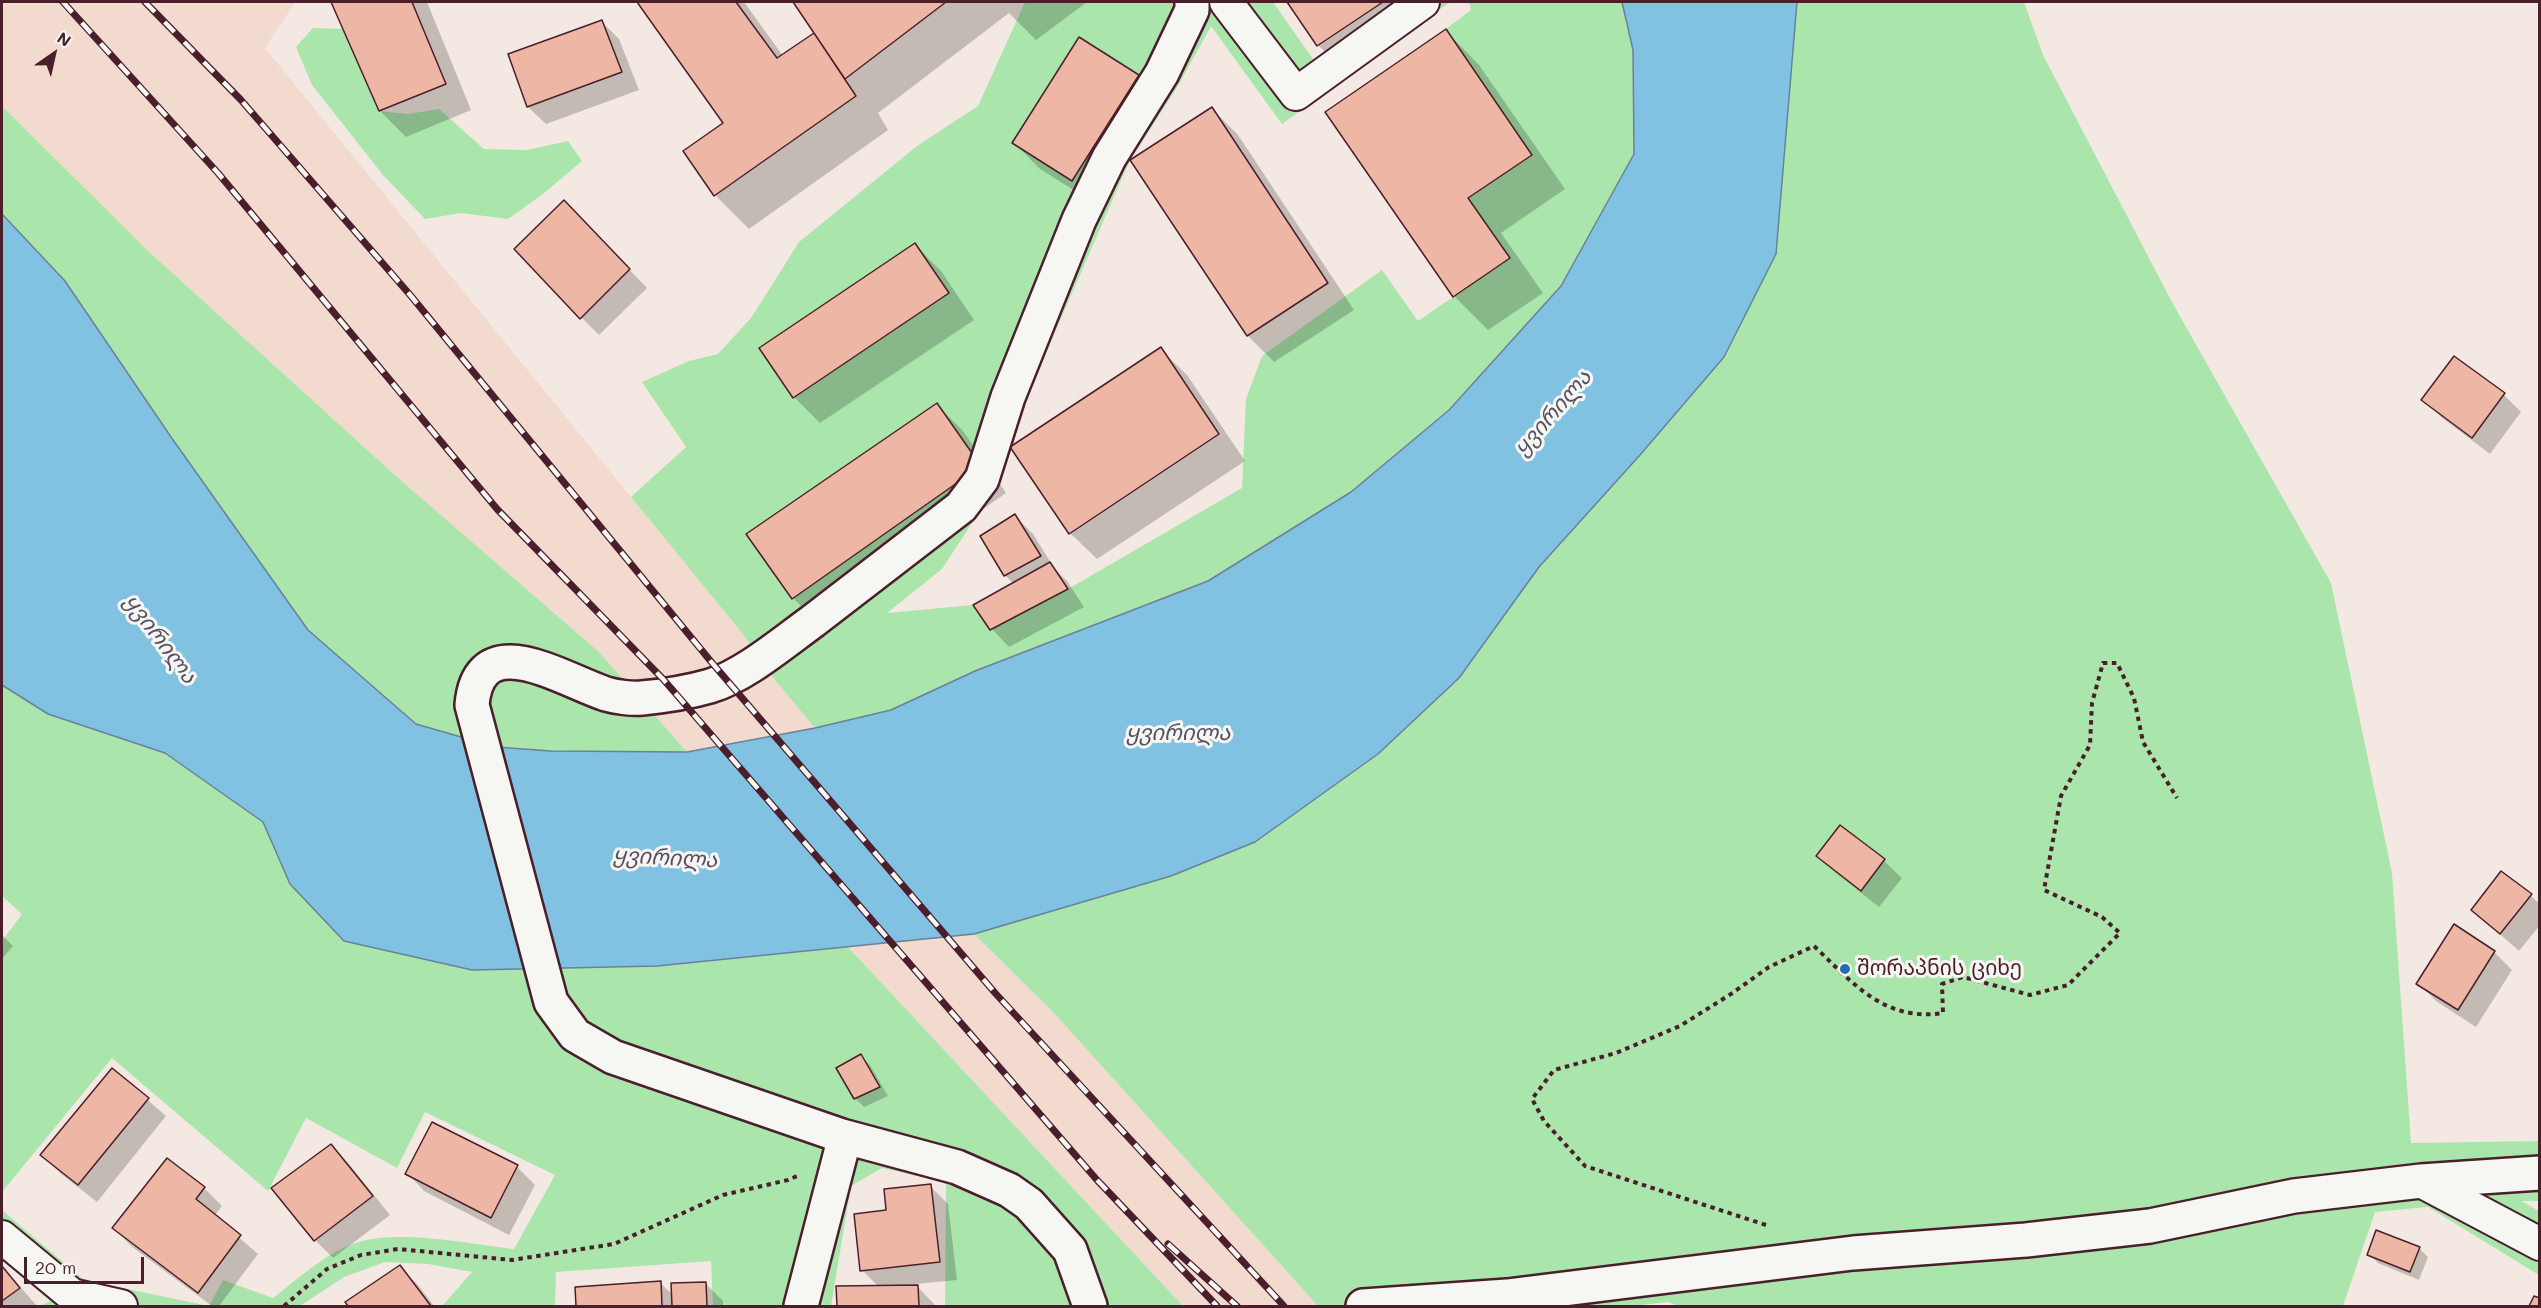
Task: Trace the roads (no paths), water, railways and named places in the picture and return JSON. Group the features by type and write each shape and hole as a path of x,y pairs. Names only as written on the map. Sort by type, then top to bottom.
{"street":[{"path":"1090,1306 1070,1250 1029,1204 1009,1190 957,1167 842,1144 613,1057 575,1035 551,1002 472,705 474,689 481,673 495,663 515,662 578,681 607,694 640,698 711,686 761,660 961,507 982,479 1008,397 1078,220 1109,158 1162,73 1192,9 1192,2"},
{"path":"1226,2 1296,94 1423,2"},
{"path":"801,1306 842,1144"},
{"path":"1363,1306 1511,1301 1852,1253 2026,1240 2150,1226 2294,1196 2421,1181 2540,1173"},
{"path":"2421,1181 2540,1244"},
{"path":"2,1237 72,1295 122,1306"}],"water":[{"name":"ყვირილა","path":"1622,2 1797,2 1776,254 1724,357 1539,567 1459,678 1378,754 1255,842 1171,876 974,934 657,966 472,970 344,941 290,884 263,822 165,753 48,714 2,685 2,214 65,281 171,437 308,630 416,724 496,747 551,751 687,752 815,728 891,710 975,671 1208,581 1351,492 1449,410 1561,286 1634,154 1633,50"}],"railway":[{"path":"63,2 218,173 497,509 663,679 1097,1180 1217,1306"},
{"path":"145,2 241,100 411,296 713,664 996,994 1284,1306"},
{"path":"1168,1244 1237,1306"}],"place":[{"name":"შორაპნის ციხე","path":"1845,969"}]}
